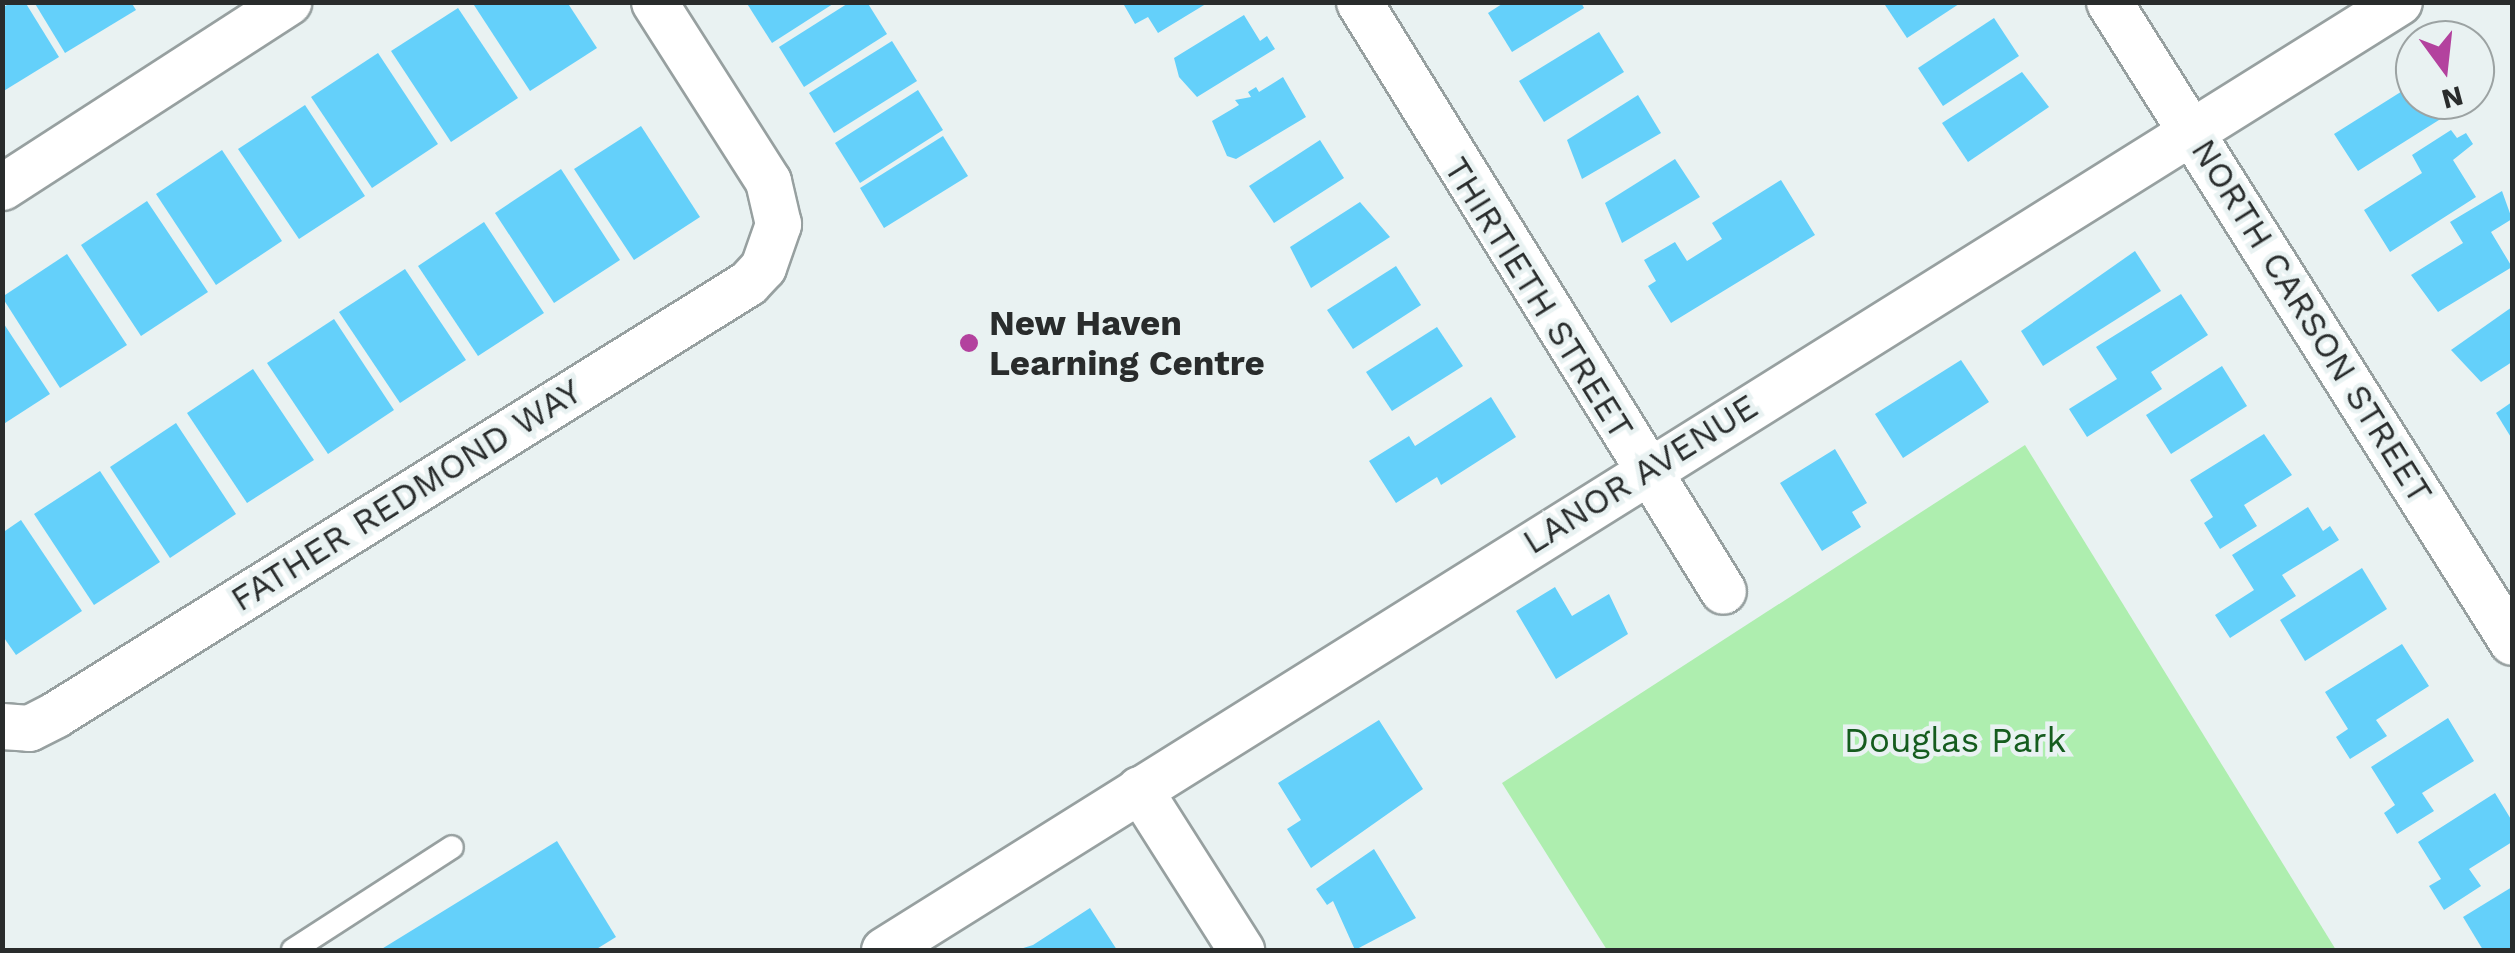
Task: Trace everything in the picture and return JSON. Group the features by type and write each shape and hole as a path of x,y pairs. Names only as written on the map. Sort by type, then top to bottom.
{"street":[{"path":"2,188 288,2"},
{"name":"FATHER REDMOND WAY","path":"2,726 29,728 56,714 748,283 764,267 778,224 768,180 654,2"},
{"name":"THIRTIETH STREET","path":"1358,2 1722,591"},
{"name":"NORTH CARSON STREET","path":"2110,2 2512,642"},
{"name":"LANOR AVENUE","path":"884,950 1645,469 2399,2"},
{"path":"1140,789 1240,950"}],"lane":[{"path":"293,950 452,848"}],"green space":[{"name":"Douglas Park","path":"2025,445 2336,950 1607,950 1502,783"}],"building":[{"path":"12,2 25,2 59,57 2,92 2,8"},
{"path":"34,2 131,2 136,10 65,53"},
{"path":"472,2 567,2 597,48 530,91"},
{"path":"746,2 836,2 772,43"},
{"path":"850,2 867,2 887,34 804,87 779,47"},
{"path":"1209,2 1158,33 1148,17 1135,24 1124,5"},
{"path":"1505,2 1581,2 1584,8 1512,52 1488,13"},
{"path":"1883,2 1962,2 1907,38"},
{"path":"458,8 518,98 451,142 391,51"},
{"path":"1244,15 1260,41 1267,36 1275,49 1197,97 1179,77 1174,58"},
{"path":"1994,18 2019,56 1943,106 1918,68"},
{"path":"1599,32 1624,72 1544,122 1519,81"},
{"path":"892,41 917,81 834,133 809,93"},
{"path":"378,53 438,144 372,188 311,97"},
{"path":"2022,72 2049,107 1968,162 1942,123"},
{"path":"1283,77 1306,117 1236,159 1227,156 1212,121 1239,105 1235,100 1251,97 1248,92 1256,87 1259,92"},
{"path":"918,90 943,130 860,183 835,143"},
{"path":"1638,95 1661,133 1582,179 1567,140"},
{"path":"2395,96 2395,120 2439,120 2358,171 2334,134"},
{"path":"305,105 365,196 299,239 238,149"},
{"path":"641,126 700,217 634,260 574,169"},
{"path":"2451,130 2457,138 2466,133 2473,144 2453,160 2476,197 2390,252 2364,210 2422,173 2412,155"},
{"path":"943,136 968,176 884,228 860,188"},
{"path":"1320,140 1344,178 1274,223 1249,186"},
{"path":"222,150 282,241 216,285 156,194"},
{"path":"1675,159 1700,197 1622,243 1605,203"},
{"path":"561,169 620,260 554,303 495,213"},
{"path":"1781,180 1815,235 1671,323 1648,286 1656,281 1644,260 1675,242 1687,261 1722,239 1712,223"},
{"path":"2502,191 2512,219 2491,232 2512,267 2438,312 2411,275 2463,243 2450,222"},
{"path":"147,201 208,292 141,336 81,245"},
{"path":"1360,202 1390,237 1311,288 1290,247"},
{"path":"484,222 544,313 478,356 418,266"},
{"path":"2135,251 2161,291 2043,366 2021,331"},
{"path":"67,254 127,345 60,388 2,297"},
{"path":"1396,266 1421,305 1353,349 1327,310"},
{"path":"405,269 466,360 400,403 339,312"},
{"path":"2181,294 2208,335 2151,372 2162,389 2087,437 2069,409 2117,379 2096,347"},
{"path":"2512,307 2512,362 2481,382 2451,350"},
{"path":"334,319 394,410 328,454 267,363"},
{"path":"2,321 50,394 2,425"},
{"path":"1437,327 1463,366 1392,411 1366,372"},
{"path":"1961,360 1989,402 1903,458 1875,414"},
{"path":"2222,366 2247,406 2171,454 2146,415"},
{"path":"253,369 314,460 247,503 187,413"},
{"path":"1491,397 1516,437 1441,485 1437,477 1396,503 1369,461 1409,436 1415,446"},
{"path":"2512,402 2512,439 2496,413"},
{"path":"176,423 236,514 170,558 110,467"},
{"path":"2264,434 2292,475 2244,505 2257,526 2220,549 2204,523 2213,517 2190,480"},
{"path":"1835,449 1867,503 1852,512 1861,527 1822,551 1780,483"},
{"path":"100,471 160,562 94,605 34,514"},
{"path":"2308,507 2323,531 2330,526 2339,540 2282,575 2296,596 2230,638 2215,615 2254,590 2232,555"},
{"path":"21,520 82,611 16,655 2,635 2,533"},
{"path":"2362,568 2387,609 2305,661 2280,620"},
{"path":"1555,587 1572,616 1609,594 1628,634 1556,679 1516,611"},
{"path":"2402,644 2429,686 2376,720 2387,736 2350,759 2336,737 2348,729 2325,692"},
{"path":"2448,718 2474,761 2422,793 2434,811 2397,834 2384,813 2395,805 2371,767"},
{"path":"1379,720 1423,789 1311,868 1287,829 1301,820 1278,783"},
{"path":"2495,793 2512,821 2512,842 2469,869 2481,886 2444,910 2429,886 2441,879 2418,842"},
{"path":"557,841 616,937 595,950 380,950"},
{"path":"1374,849 1416,918 1355,950 1333,901 1327,905 1316,889"},
{"path":"2512,887 2512,950 2483,950 2463,917"},
{"path":"1090,908 1117,950 1017,950 1033,945"}],"place":[{"name":"New Haven Learning Centre","path":"969,343"}]}
